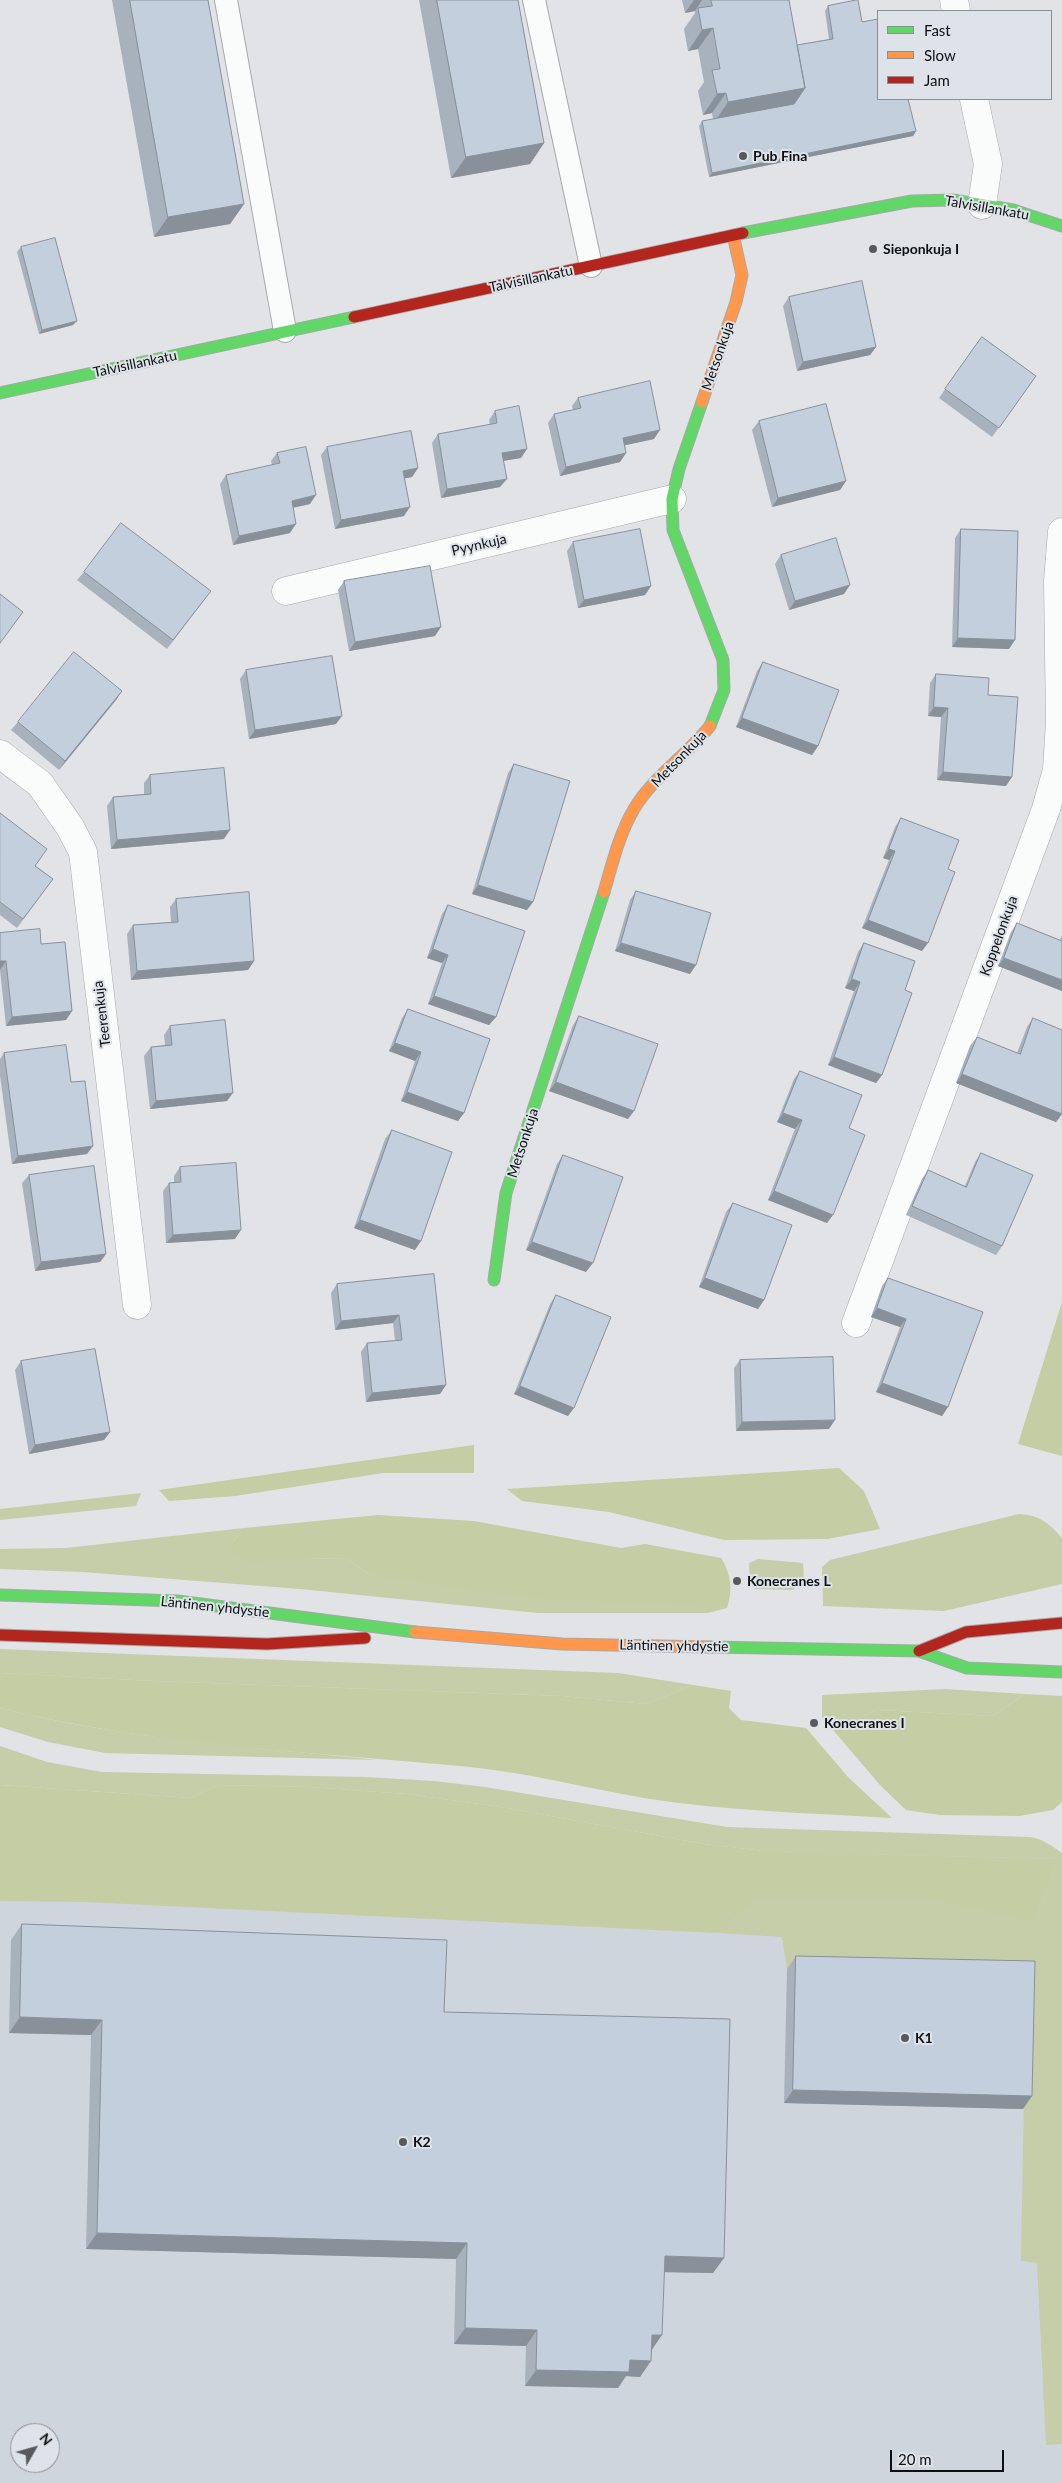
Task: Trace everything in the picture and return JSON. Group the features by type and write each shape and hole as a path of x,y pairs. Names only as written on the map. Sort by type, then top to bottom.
{"street":[{"path":"974,100 988,164 982,205"},
{"name":"Talvisillankatu","path":"0,393 733,235 912,200 953,200 1013,210 1062,226"},
{"name":"Metsonkuja","path":"494,1280 506,1193 587,950 620,839 634,808 654,784 694,746 712,723 724,690 723,660 673,530 672,499 680,469 736,302 742,275 733,235"},
{"name":"Pyynkuja","path":"286,591 672,499"},
{"name":"Koppelonkuja","path":"856,1323 1043,819 1057,770 1060,722 1058,581 1062,532"},
{"name":"Teerenkuja","path":"0,754 40,784 70,827 83,852 137,1305"},
{"name":"Läntinen yhdystie","path":"0,1595 178,1601 429,1634 562,1644 919,1651 967,1668 1062,1672"},
{"name":"Läntinen yhdystie","path":"919,1651 966,1632 1062,1623"},
{"name":"Läntinen yhdystie","path":"0,1634 267,1644 429,1634"}],"lane":[{"path":"226,0 285,332"},
{"path":"534,0 591,266"}],"shaded area":[{"path":"0,1830 1062,1859 1062,2483 0,2483"}],"green space":[{"path":"1062,1302 1062,1456 1018,1444"},
{"path":"474,1445 474,1473 383,1473 235,1496 169,1501 159,1490"},
{"path":"839,1468 864,1491 880,1529 827,1539 724,1540 609,1512 522,1501 507,1489"},
{"path":"141,1493 136,1506 0,1520 0,1509"},
{"path":"1019,1514 1038,1518 1053,1528 1062,1538 1062,1584 944,1611 823,1606 822,1567 830,1560"},
{"path":"378,1515 474,1521 621,1548 645,1544 721,1558 730,1582 729,1601 727,1608 521,1597 368,1574 347,1559 310,1558 247,1562 229,1547 244,1528"},
{"path":"244,1528 229,1547 310,1558 347,1559 368,1574 727,1608 708,1613 538,1613 300,1589 83,1572 0,1569 0,1549 66,1548"},
{"path":"758,1559 803,1563 804,1580 793,1590 756,1589 750,1586 749,1563"},
{"path":"0,1649 618,1673 693,1685 647,1704 562,1696 153,1681 0,1673"},
{"path":"0,1673 153,1681 562,1696 647,1704 693,1685 731,1691 729,1708 741,1720 806,1728 848,1777 892,1818 706,1806 644,1798 536,1777 470,1767 234,1746 116,1731 0,1708"},
{"path":"945,1689 1025,1694 993,1716 877,1710 833,1730 822,1717 822,1695"},
{"path":"1025,1694 1062,1696 1062,1802 1053,1810 1019,1816 940,1815 906,1810 880,1785 833,1730 877,1710 993,1716"},
{"path":"0,1708 46,1719 140,1735 378,1760 105,1753 48,1742 0,1727"},
{"path":"0,1746 47,1762 102,1772 365,1777 434,1781 485,1787 727,1827 1030,1837 1051,1845 1062,1853 1062,2444 1046,2445 1037,2263 1021,2261 1026,1974 787,1969 782,1937 717,1933 758,1899 926,1899 1034,1923 1057,1859 772,1852 704,1844 501,1807 407,1794 308,1787 218,1785 191,1798 0,1785"},
{"path":"0,1785 191,1798 218,1785 308,1787 407,1794 501,1807 704,1844 772,1852 1057,1859 1034,1923 926,1899 758,1899 717,1933 86,1902 0,1901"}],"building":[{"path":"130,0 208,0 244,204 168,217"},
{"path":"437,0 518,0 544,143 466,157"},
{"path":"711,0 789,0 805,88 728,102 726,93 717,94 712,70 720,69 713,28 702,30 698,8 712,6"},
{"path":"858,0 862,22 877,19 877,100 908,100 916,131 712,173 702,121 794,104 805,88 797,45 833,39 828,6"},
{"path":"55,238 77,321 42,330 21,247"},
{"path":"862,281 876,347 803,362 789,297"},
{"path":"982,337 1036,376 999,428 945,389"},
{"path":"650,381 660,430 623,438 626,453 566,467 554,414 581,408 578,398"},
{"path":"826,404 846,481 778,498 759,421"},
{"path":"519,406 527,449 502,453 507,479 447,489 438,434 497,423 495,411"},
{"path":"411,431 418,468 403,471 410,507 341,520 327,447"},
{"path":"306,447 316,495 292,501 296,524 239,536 226,475 280,463 277,453"},
{"path":"121,523 211,591 173,640 84,572"},
{"path":"640,529 651,586 584,600 573,542"},
{"path":"961,529 1018,531 1015,640 958,638"},
{"path":"836,538 850,585 795,601 781,555"},
{"path":"430,566 441,627 355,642 344,581"},
{"path":"0,594 23,612 0,643"},
{"path":"74,652 122,691 65,761 18,722"},
{"path":"332,656 342,716 255,730 246,670"},
{"path":"763,662 839,690 818,746 742,718"},
{"path":"936,674 989,678 988,695 1018,697 1012,777 943,772 948,708 934,707"},
{"path":"514,764 570,781 533,902 478,885"},
{"path":"224,768 230,830 117,840 113,797 151,794 150,775"},
{"path":"0,813 47,849 35,866 53,879 23,919 0,902"},
{"path":"901,818 959,840 948,869 955,872 928,943 868,920 895,851 889,849"},
{"path":"636,891 711,913 696,965 621,943"},
{"path":"249,892 254,961 137,971 133,925 178,922 176,899"},
{"path":"448,905 525,931 496,1017 434,996 448,955 433,949"},
{"path":"1017,923 1062,941 1062,980 1004,958"},
{"path":"40,929 41,944 65,942 72,1011 12,1017 6,961 0,961 0,933"},
{"path":"864,943 915,961 905,990 912,993 882,1075 834,1057 860,982 852,979"},
{"path":"408,1009 490,1039 464,1113 407,1092 421,1052 395,1043"},
{"path":"579,1016 658,1044 634,1111 556,1082"},
{"path":"1033,1018 1062,1030 1062,1114 962,1074 977,1037 1020,1054"},
{"path":"225,1020 233,1093 156,1101 151,1047 172,1045 170,1026"},
{"path":"66,1045 71,1082 85,1081 93,1146 18,1156 4,1053"},
{"path":"800,1071 862,1095 849,1128 865,1135 833,1215 774,1191 802,1120 783,1113"},
{"path":"392,1130 452,1152 421,1241 360,1220"},
{"path":"981,1153 1033,1175 1002,1246 912,1206 928,1170 966,1187"},
{"path":"563,1155 623,1177 593,1263 532,1242"},
{"path":"236,1163 241,1230 173,1235 169,1183 181,1182 180,1167"},
{"path":"94,1166 106,1254 41,1262 29,1175"},
{"path":"733,1203 792,1225 764,1300 705,1278"},
{"path":"434,1274 446,1385 372,1393 367,1343 402,1340 399,1315 341,1321 337,1284"},
{"path":"888,1278 983,1312 948,1407 882,1383 906,1319 877,1308"},
{"path":"556,1295 611,1317 574,1408 520,1386"},
{"path":"95,1349 110,1432 35,1445 21,1361"},
{"path":"833,1357 835,1420 742,1422 740,1360"},
{"name":"K2","path":"22,1924 447,1940 444,2012 730,2019 724,2258 665,2256 662,2335 652,2335 651,2361 630,2360 629,2372 536,2370 537,2330 465,2328 467,2243 97,2233 102,2020 20,2017"},
{"name":"K1","path":"796,1956 1035,1961 1032,2096 793,2090"}],"traffic: fast":[{"path":"743,233 912,201 953,200 1013,210 1062,226"},
{"path":"0,393 354,317"},
{"path":"702,402 679,469 672,499 673,530 723,660 724,690 710,726"},
{"path":"494,1280 506,1193 604,892"},
{"path":"0,1595 178,1601 415,1632"},
{"path":"709,1647 919,1651 967,1668 1062,1672"}],"traffic: slow":[{"path":"702,402 736,302 742,275 733,235"},
{"path":"604,892 620,839 634,809 660,776 710,726"},
{"path":"415,1632 562,1644 709,1647"}],"traffic: jam":[{"path":"354,317 743,233"},
{"path":"919,1651 966,1632 1062,1623"},
{"path":"0,1635 267,1644 365,1638"}],"place":[{"name":"Pub Fina","path":"743,156"},
{"name":"Sieponkuja I","path":"873,249"},
{"name":"Konecranes L","path":"737,1581"},
{"name":"Konecranes I","path":"814,1723"},
{"name":"K1","path":"905,2038"},
{"name":"K2","path":"403,2142"}]}
